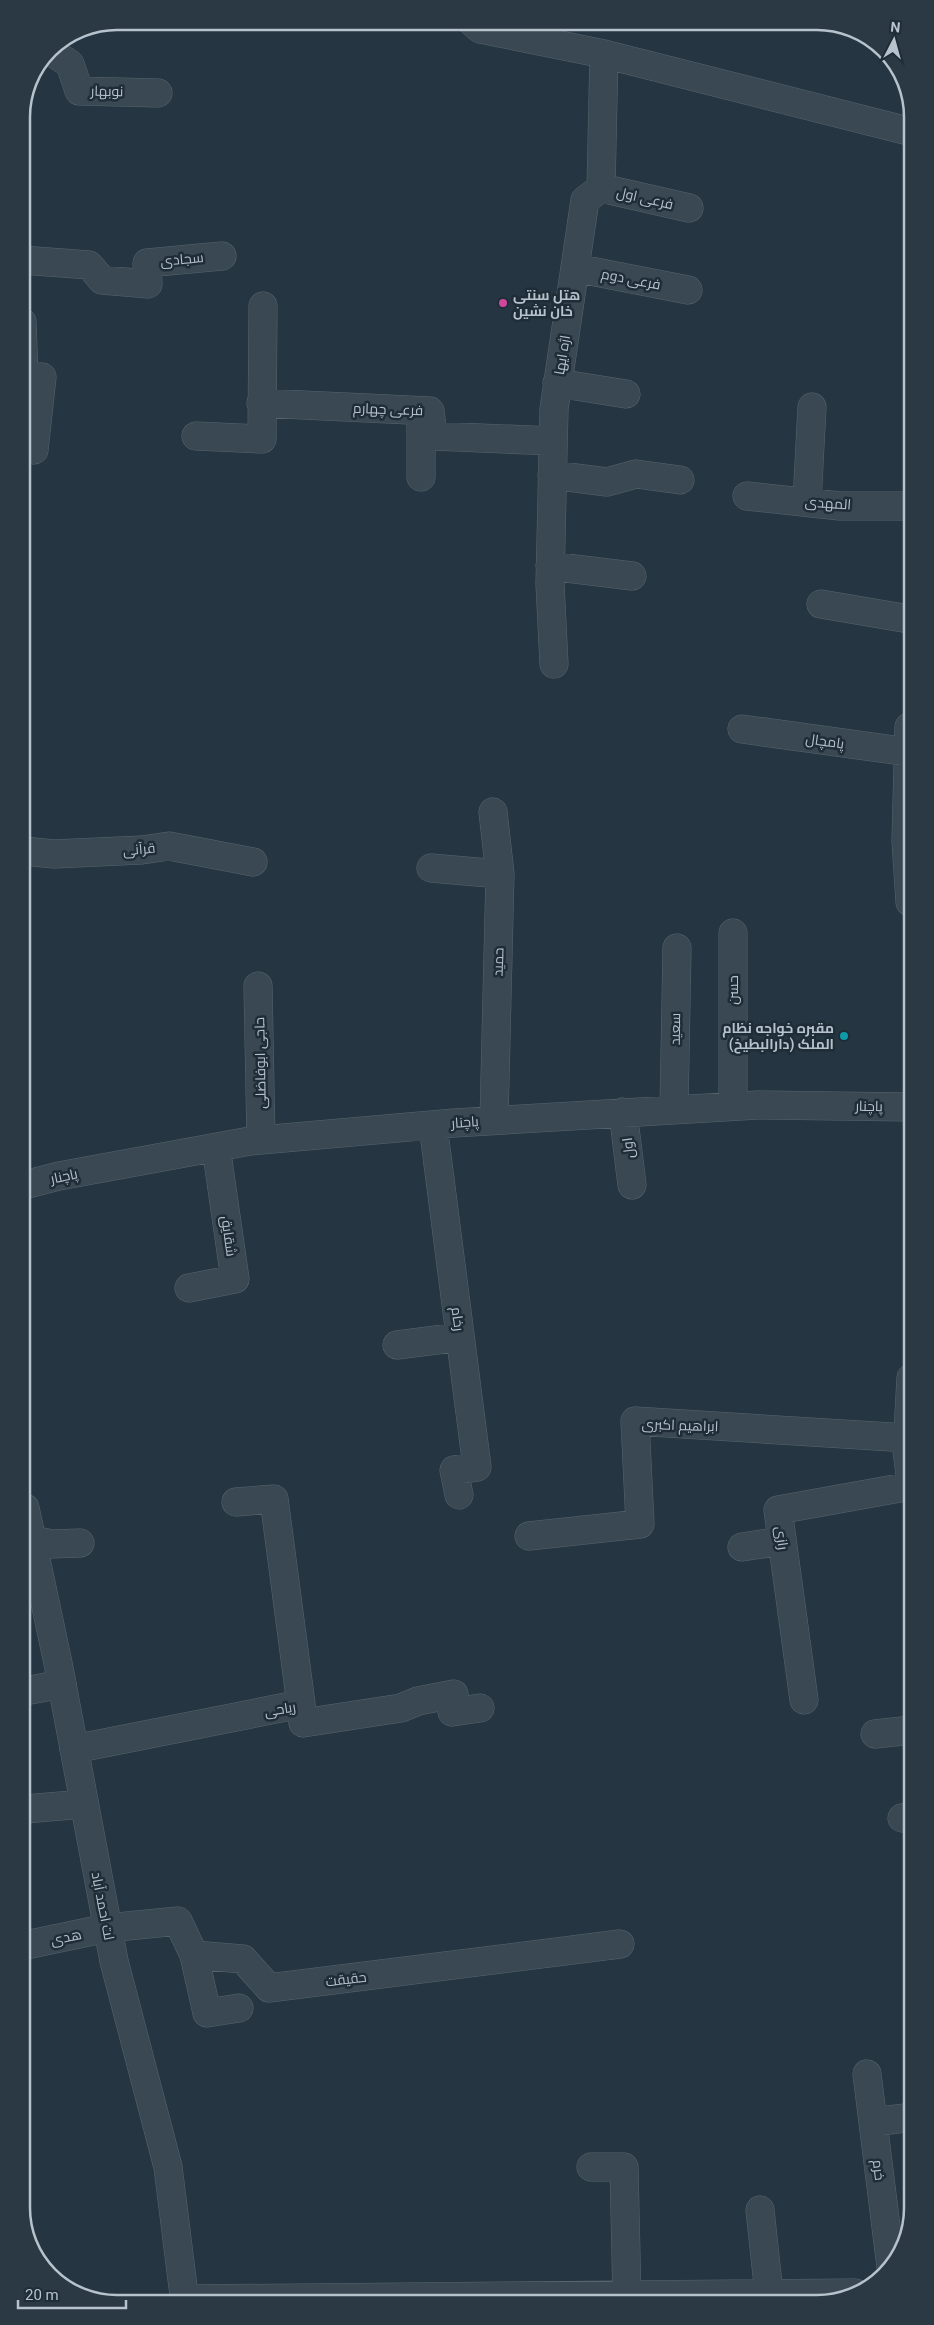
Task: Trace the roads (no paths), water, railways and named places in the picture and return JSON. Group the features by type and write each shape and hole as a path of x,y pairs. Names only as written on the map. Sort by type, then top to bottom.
{"street":[{"path":"485,30 604,54 904,130"},
{"path":"601,188 604,54"},
{"name":"نوبهار","path":"57,55 70,64 79,91 158,93"},
{"name":"فرعی اول","path":"601,188 689,208"},
{"name":"اژه ایها","path":"554,664 550,566 553,441 557,383 585,200 601,188"},
{"name":"سجادی","path":"30,261 89,265 102,280 148,284 147,263 222,256"},
{"name":"فرعی دوم","path":"575,268 688,290"},
{"path":"196,436 262,440 262,306"},
{"path":"30,377 42,377 34,450"},
{"path":"557,383 626,394"},
{"name":"فرعی چهارم","path":"261,403 430,411 433,436 553,441"},
{"path":"807,502 812,407"},
{"path":"421,411 421,477"},
{"path":"552,475 607,482 636,474 680,480"},
{"name":"المهدی","path":"747,496 840,506 904,506"},
{"path":"550,566 632,576"},
{"path":"822,604 904,618"},
{"name":"پامچال","path":"742,729 904,739"},
{"name":"حمید","path":"493,812 500,874 494,1120"},
{"name":"قرآنی","path":"30,852 54,854 142,850 169,846 254,862"},
{"path":"431,868 500,874"},
{"name":"حسن","path":"732,933 733,1106"},
{"name":"سعید","path":"674,1109 676,948"},
{"name":"حاجی ابوفاضلی","path":"258,986 261,1140"},
{"name":"پاچنار","path":"30,1183 59,1176 261,1140 494,1120 674,1109 733,1106 904,1107"},
{"name":"اول","path":"623,1112 632,1184"},
{"name":"رخام","path":"433,1125 477,1467 454,1470 460,1495"},
{"name":"شقایق","path":"189,1288 235,1279 216,1147"},
{"path":"397,1345 460,1337"},
{"name":"ابراهیم اکبری","path":"529,1536 640,1524 636,1421 904,1446"},
{"name":"رازی","path":"804,1700 778,1510 904,1485"},
{"path":"236,1502 274,1499 301,1704"},
{"name":"لت احمد آباد","path":"30,1531 62,1684 114,1961 168,2167 184,2295"},
{"path":"32,1540 52,1544 80,1543"},
{"path":"742,1547 782,1541"},
{"path":"30,1690 62,1684"},
{"name":"ریاحی","path":"74,1749 301,1704 303,1723 401,1708 418,1701 454,1694 452,1712 480,1708"},
{"path":"874,1734 904,1731"},
{"path":"30,1809 84,1804"},
{"path":"107,1928 178,1921 194,1955 207,2013 239,2008"},
{"name":"هدی","path":"30,1944 107,1928"},
{"name":"حقیقت","path":"194,1955 243,1959 269,1988 620,1944"},
{"name":"خرم","path":"867,2074 890,2255"},
{"path":"873,2122 904,2118"},
{"path":"591,2167 624,2167 627,2295"},
{"path":"760,2210 769,2294"},
{"path":"734,2295 831,2293"}],"place":[{"name":"هتل سنتی خان نشین","path":"503,303"},
{"name":"مقبره خواجه نظام الملک (دارالبطیخ)","path":"844,1036"}]}
